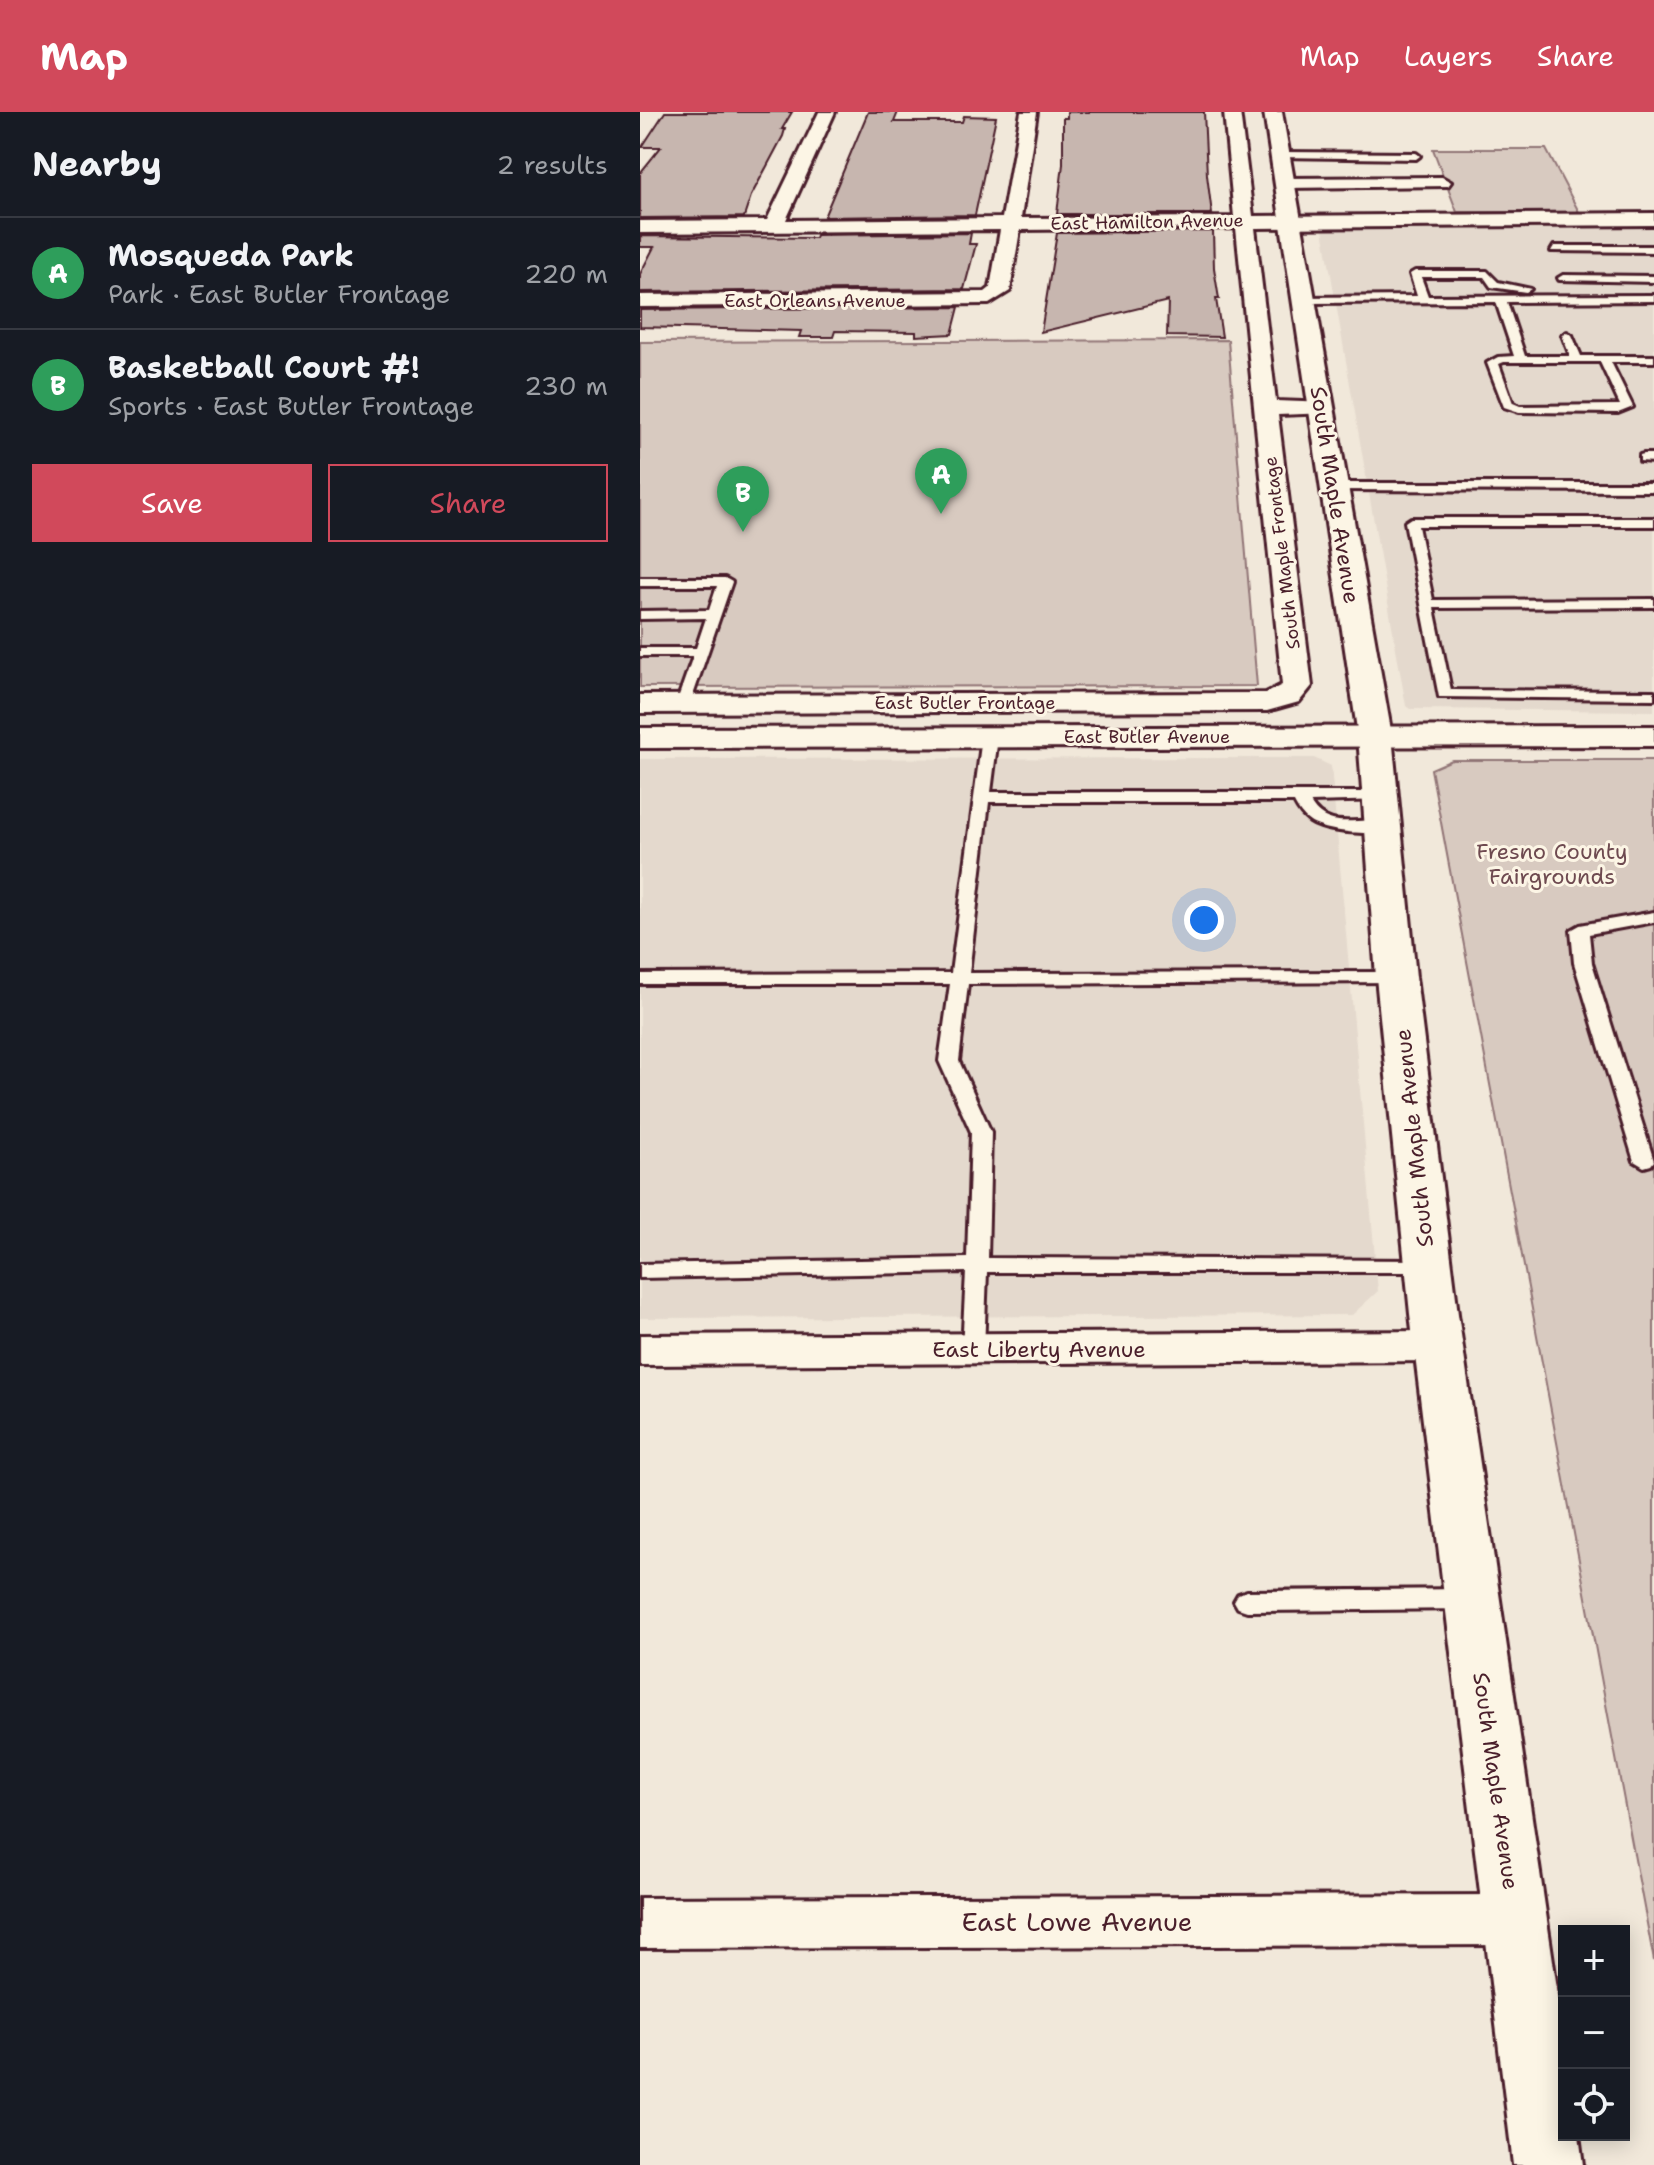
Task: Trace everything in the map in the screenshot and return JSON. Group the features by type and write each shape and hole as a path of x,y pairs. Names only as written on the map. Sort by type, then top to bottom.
{"main road":[{"name":"South Maple Avenue","path":"1273,112 1375,736 1396,977 1428,1267 1548,2165"},
{"name":"East Butler Avenue","path":"640,738 1654,736"}],"street":[{"path":"774,226 827,112"},
{"path":"1011,225 1029,112"},
{"name":"South Maple Frontage","path":"1232,112 1297,686 1288,696"},
{"path":"1285,183 1442,182"},
{"name":"East Hamilton Avenue","path":"640,227 1654,219"},
{"name":"East Orleans Avenue","path":"640,301 989,298 1000,291 1011,225"},
{"path":"1265,408 1321,408"},
{"name":"East Butler Frontage","path":"640,704 1267,702 1288,696"},
{"name":"East Liberty Avenue","path":"640,1350 1438,1346"},
{"name":"East Lowe Avenue","path":"640,1923 1514,1920"}],"lane":[{"path":"1280,155 1416,156"},
{"path":"1554,249 1654,249"},
{"path":"1563,278 1654,279"},
{"path":"1424,301 1419,285 1495,285 1544,289 1548,299"},
{"path":"1304,300 1654,298"},
{"path":"1501,300 1521,359"},
{"path":"1567,335 1577,359"},
{"path":"1610,346 1654,346"},
{"path":"1604,359 1627,407 1618,410 1519,409 1508,405 1493,363 1502,359 1521,359 1577,359 1604,359 1654,359"},
{"path":"1334,487 1654,487"},
{"path":"1654,522 1411,522 1444,694 1654,695"},
{"path":"640,582 725,582 684,704"},
{"path":"1426,604 1654,603"},
{"path":"640,615 714,614"},
{"path":"640,652 701,652"},
{"path":"973,1350 981,1132 949,1061 990,737"},
{"path":"982,797 1300,797 1381,812"},
{"path":"1300,797 1304,808 1321,823 1331,826 1381,812"},
{"path":"1644,1161 1583,963 1580,930 1654,917"},
{"path":"640,979 1396,977"},
{"path":"640,1271 977,1265 1428,1267"},
{"path":"1247,1601 1471,1599"}],"shaded area":[{"path":"1654,226 1654,711 1410,709 1406,706 1323,229"},
{"path":"1314,758 1331,766 1378,1291 1352,1315 640,1318 640,759"}],"green space":[{"path":"1433,149 1546,149 1579,212 1457,212"},
{"path":"1228,340 1257,686 640,687 640,342"},
{"name":"Fresno County Fairgrounds","path":"1452,760 1654,760 1654,1961 1431,769"}],"building":[{"path":"665,112 792,112 744,217 640,218 640,173 661,147 642,147"},
{"path":"868,112 898,112 894,122 962,122 964,116 996,117 975,215 824,217"},
{"path":"1067,112 1204,112 1212,214 1057,214 1063,164 1063,118 1067,118"},
{"path":"1213,231 1219,299 1216,299 1222,337 1167,336 1168,301 1041,332 1057,233"},
{"path":"971,233 969,244 976,244 964,289 640,292 640,274 654,247 640,247 640,236 815,238 816,235"},
{"path":"959,307 952,334 916,336 916,332 835,331 833,337 799,337 801,331 640,327 640,310"}],"place":[{"name":"Mosqueda Park","path":"941,514"},
{"name":"Basketball Court #!","path":"743,532"}]}
